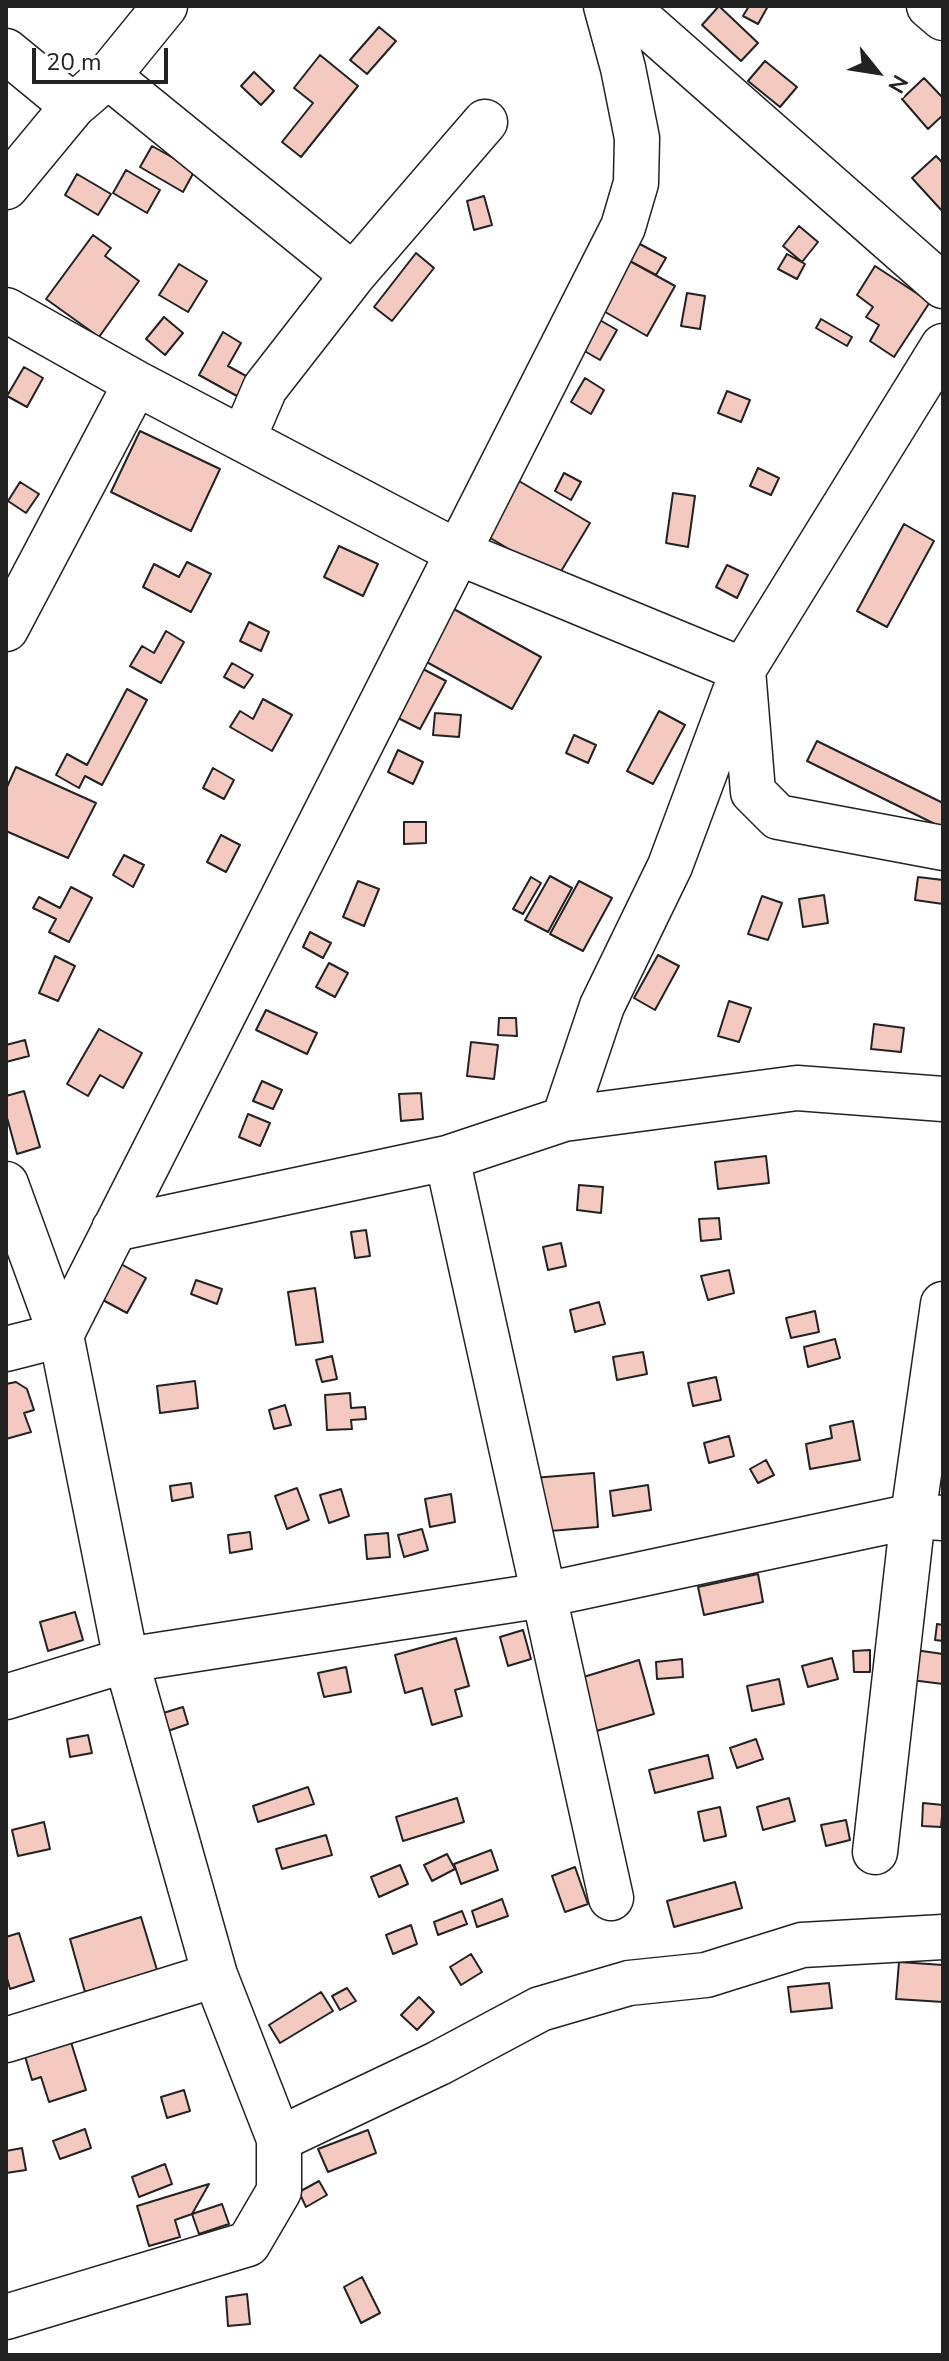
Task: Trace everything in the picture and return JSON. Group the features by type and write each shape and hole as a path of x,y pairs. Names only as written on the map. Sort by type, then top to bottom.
{"street":[{"path":"6,187 73,106 108,76 165,6"},
{"path":"6,1349 61,1335 623,227 636,183 637,138 606,6"},
{"path":"625,6 943,286"},
{"path":"929,6 943,18"},
{"path":"6,51 73,106"},
{"path":"108,76 353,275"},
{"path":"243,439 265,388 353,275 485,122"},
{"path":"6,310 136,383 457,552 743,670"},
{"path":"564,1119 602,1006 670,866 743,670 943,346"},
{"path":"6,629 136,383"},
{"path":"743,670 753,792 778,817 943,848"},
{"path":"114,1229 447,1158 564,1119 797,1088 943,1099"},
{"path":"447,1158 611,1898"},
{"path":"6,1184 61,1335 126,1660 215,1975 279,2139 279,2191 248,2244 6,2317"},
{"path":"875,1852 928,1517 943,1304"},
{"path":"6,1697 126,1660 544,1595 928,1517"},
{"path":"279,2139 439,2063 540,2009 629,1983 706,1975 802,1945 943,1937"},
{"path":"6,2040 215,1975"}],"building":[{"path":"719,6 758,43 741,61 702,25"},
{"path":"749,6 768,6 758,24 743,16"},
{"path":"379,27 396,41 367,74 350,60"},
{"path":"320,55 358,86 301,157 282,142 313,103 294,88"},
{"path":"765,61 797,87 780,107 748,81"},
{"path":"254,72 274,91 261,105 241,86"},
{"path":"924,78 943,98 943,115 928,129 902,99"},
{"path":"152,146 195,170 183,192 140,167"},
{"path":"936,156 943,163 943,212 912,178"},
{"path":"126,170 160,190 147,213 113,193"},
{"path":"77,174 111,194 98,215 65,195"},
{"path":"484,196 492,225 474,230 467,201"},
{"path":"799,226 818,242 802,262 783,246"},
{"path":"93,235 111,248 105,256 139,281 99,337 46,299"},
{"path":"638,243 666,258 656,275 628,260"},
{"path":"416,253 434,268 392,321 374,307"},
{"path":"787,254 805,264 797,279 778,269"},
{"path":"628,260 675,286 647,336 600,309"},
{"path":"179,264 207,281 188,312 159,295"},
{"path":"875,266 930,302 894,357 870,341 879,325 866,317 873,307 857,295"},
{"path":"687,293 705,296 700,329 681,326"},
{"path":"164,317 183,333 165,355 146,339"},
{"path":"598,319 617,330 600,360 581,349"},
{"path":"821,319 852,337 847,346 816,328"},
{"path":"223,332 241,343 228,366 257,382 246,401 199,375"},
{"path":"24,367 43,378 27,407 7,396"},
{"path":"585,378 604,390 591,414 571,402"},
{"path":"727,391 750,400 741,422 718,413"},
{"path":"140,431 220,469 191,531 111,492"},
{"path":"758,468 779,478 771,495 750,486"},
{"path":"564,473 581,482 571,500 555,491"},
{"path":"519,481 590,523 557,578 487,536"},
{"path":"20,482 39,494 26,513 8,501"},
{"path":"673,493 695,496 688,547 666,543"},
{"path":"904,524 934,541 887,627 857,611"},
{"path":"339,546 378,564 363,596 324,577"},
{"path":"187,562 211,574 191,612 143,587 154,564 179,577"},
{"path":"727,565 748,575 737,598 716,587"},
{"path":"452,608 541,657 512,709 423,660"},
{"path":"249,622 269,632 261,651 240,641"},
{"path":"166,631 184,642 161,683 130,666 142,646 154,653"},
{"path":"232,663 253,675 244,688 224,677"},
{"path":"423,669 446,681 420,729 398,718"},
{"path":"127,689 147,700 102,785 85,776 79,788 56,775 67,754 87,765"},
{"path":"263,699 292,715 272,751 230,727 240,711 253,719"},
{"path":"659,711 685,725 653,784 627,771"},
{"path":"435,713 461,715 459,737 433,735"},
{"path":"574,735 596,745 588,763 566,753"},
{"path":"817,741 943,803 943,828 807,761"},
{"path":"398,750 423,762 413,784 388,772"},
{"path":"16,767 96,803 68,858 6,831 6,789"},
{"path":"213,768 234,780 224,799 203,788"},
{"path":"404,822 426,822 426,843 404,844"},
{"path":"221,835 240,845 226,872 207,862"},
{"path":"124,855 144,865 133,887 113,875"},
{"path":"550,876 572,888 548,932 525,920"},
{"path":"531,877 541,883 523,914 513,909"},
{"path":"918,877 943,880 943,904 915,900"},
{"path":"358,881 379,889 364,926 343,917"},
{"path":"579,881 612,898 583,951 550,934"},
{"path":"71,887 92,898 69,942 49,932 56,919 33,908 39,897 60,908"},
{"path":"824,895 828,923 803,927 799,899"},
{"path":"762,896 782,903 768,940 748,934"},
{"path":"310,932 331,943 323,958 303,947"},
{"path":"658,955 679,966 655,1010 634,998"},
{"path":"55,956 75,966 58,1001 39,993"},
{"path":"329,963 348,973 335,997 316,987"},
{"path":"729,1001 751,1008 739,1042 718,1036"},
{"path":"266,1010 317,1033 307,1054 256,1030"},
{"path":"499,1018 516,1018 517,1036 498,1035"},
{"path":"874,1024 904,1028 901,1052 871,1049"},
{"path":"99,1029 142,1053 123,1088 100,1075 88,1096 67,1084"},
{"path":"25,1040 29,1056 6,1062 6,1045"},
{"path":"471,1042 498,1045 494,1079 467,1076"},
{"path":"262,1081 282,1090 273,1109 253,1101"},
{"path":"24,1091 40,1147 17,1154 6,1114 6,1096"},
{"path":"421,1093 423,1119 401,1121 399,1094"},
{"path":"248,1114 270,1123 260,1146 239,1137"},
{"path":"766,1156 769,1183 718,1189 715,1162"},
{"path":"579,1185 603,1187 601,1213 577,1210"},
{"path":"719,1218 721,1239 701,1241 699,1219"},
{"path":"366,1230 370,1256 355,1258 351,1232"},
{"path":"561,1243 566,1266 548,1270 543,1247"},
{"path":"121,1264 146,1278 127,1313 101,1299"},
{"path":"729,1270 734,1293 708,1300 701,1276"},
{"path":"196,1280 222,1289 217,1304 191,1294"},
{"path":"315,1288 323,1342 296,1345 288,1292"},
{"path":"599,1302 605,1324 575,1332 570,1310"},
{"path":"815,1311 819,1332 791,1338 786,1318"},
{"path":"835,1339 840,1358 808,1367 804,1347"},
{"path":"643,1352 647,1374 617,1380 613,1357"},
{"path":"332,1356 337,1379 322,1382 316,1360"},
{"path":"716,1377 721,1400 693,1406 688,1383"},
{"path":"195,1381 198,1408 160,1413 157,1386"},
{"path":"16,1382 27,1389 34,1410 24,1413 31,1432 6,1439 6,1384"},
{"path":"350,1393 351,1408 365,1407 366,1419 351,1420 352,1429 327,1430 325,1395"},
{"path":"285,1405 291,1425 274,1429 269,1410"},
{"path":"853,1421 860,1460 810,1469 806,1444 832,1438 830,1426"},
{"path":"729,1436 734,1456 709,1463 704,1443"},
{"path":"766,1460 774,1475 758,1483 750,1469"},
{"path":"594,1473 598,1527 538,1532 533,1478"},
{"path":"191,1483 193,1497 172,1501 170,1486"},
{"path":"648,1485 651,1510 613,1516 610,1491"},
{"path":"297,1488 309,1520 287,1529 275,1496"},
{"path":"341,1489 349,1516 329,1523 320,1495"},
{"path":"451,1494 455,1522 430,1527 425,1499"},
{"path":"422,1529 428,1550 404,1557 398,1535"},
{"path":"250,1532 252,1549 230,1553 228,1535"},
{"path":"388,1533 390,1557 367,1559 365,1535"},
{"path":"758,1574 763,1602 704,1615 698,1587"},
{"path":"75,1612 83,1640 48,1651 40,1622"},
{"path":"937,1624 943,1625 943,1641 935,1640"},
{"path":"523,1630 531,1659 508,1666 500,1637"},
{"path":"456,1638 469,1686 455,1690 462,1716 432,1725 422,1688 405,1693 395,1655"},
{"path":"870,1650 870,1672 854,1672 853,1651"},
{"path":"915,1650 943,1654 943,1684 911,1680"},
{"path":"832,1658 838,1679 808,1687 802,1666"},
{"path":"682,1659 683,1677 657,1679 656,1662"},
{"path":"639,1660 654,1714 593,1732 577,1679"},
{"path":"346,1667 351,1692 324,1697 318,1673"},
{"path":"779,1679 784,1704 752,1711 747,1686"},
{"path":"183,1707 188,1724 165,1732 160,1714"},
{"path":"88,1735 92,1753 70,1757 67,1739"},
{"path":"756,1739 763,1759 737,1768 730,1748"},
{"path":"708,1755 713,1778 655,1793 649,1770"},
{"path":"308,1787 314,1804 258,1822 253,1806"},
{"path":"457,1798 464,1822 403,1841 396,1817"},
{"path":"789,1798 795,1821 763,1830 757,1807"},
{"path":"923,1803 943,1805 941,1827 922,1826"},
{"path":"720,1807 726,1836 704,1841 698,1812"},
{"path":"846,1820 850,1840 826,1846 821,1825"},
{"path":"44,1822 50,1849 18,1856 12,1830"},
{"path":"326,1835 332,1855 282,1869 276,1849"},
{"path":"491,1850 498,1870 461,1884 454,1864"},
{"path":"447,1854 455,1869 432,1881 424,1865"},
{"path":"400,1865 408,1884 379,1897 371,1877"},
{"path":"575,1867 588,1904 565,1912 552,1876"},
{"path":"735,1882 742,1908 674,1927 667,1901"},
{"path":"502,1899 508,1916 477,1927 472,1911"},
{"path":"462,1911 467,1924 438,1935 434,1922"},
{"path":"141,1917 157,1970 85,1992 70,1939"},
{"path":"411,1925 417,1944 393,1954 386,1935"},
{"path":"19,1933 34,1981 10,1989 6,1975 6,1937"},
{"path":"471,1954 482,1972 461,1985 450,1967"},
{"path":"899,1962 943,1965 943,2002 896,1999"},
{"path":"829,1983 832,2008 791,2012 788,1987"},
{"path":"347,1988 356,2001 340,2010 332,1996"},
{"path":"321,1992 333,2011 280,2043 269,2025"},
{"path":"419,1997 434,2012 417,2030 401,2015"},
{"path":"70,2039 86,2090 49,2102 41,2077 32,2080 24,2053"},
{"path":"184,2090 190,2111 167,2118 161,2097"},
{"path":"85,2129 91,2148 60,2159 53,2141"},
{"path":"368,2130 376,2153 328,2172 318,2149"},
{"path":"22,2148 26,2170 6,2173 6,2151"},
{"path":"165,2164 172,2184 139,2197 132,2177"},
{"path":"319,2181 327,2195 306,2207 299,2192"},
{"path":"209,2184 192,2214 175,2220 180,2237 149,2246 137,2206"},
{"path":"222,2204 229,2224 199,2234 192,2214"},
{"path":"362,2277 380,2313 361,2323 344,2287"},
{"path":"247,2294 250,2324 228,2326 226,2297"}]}
